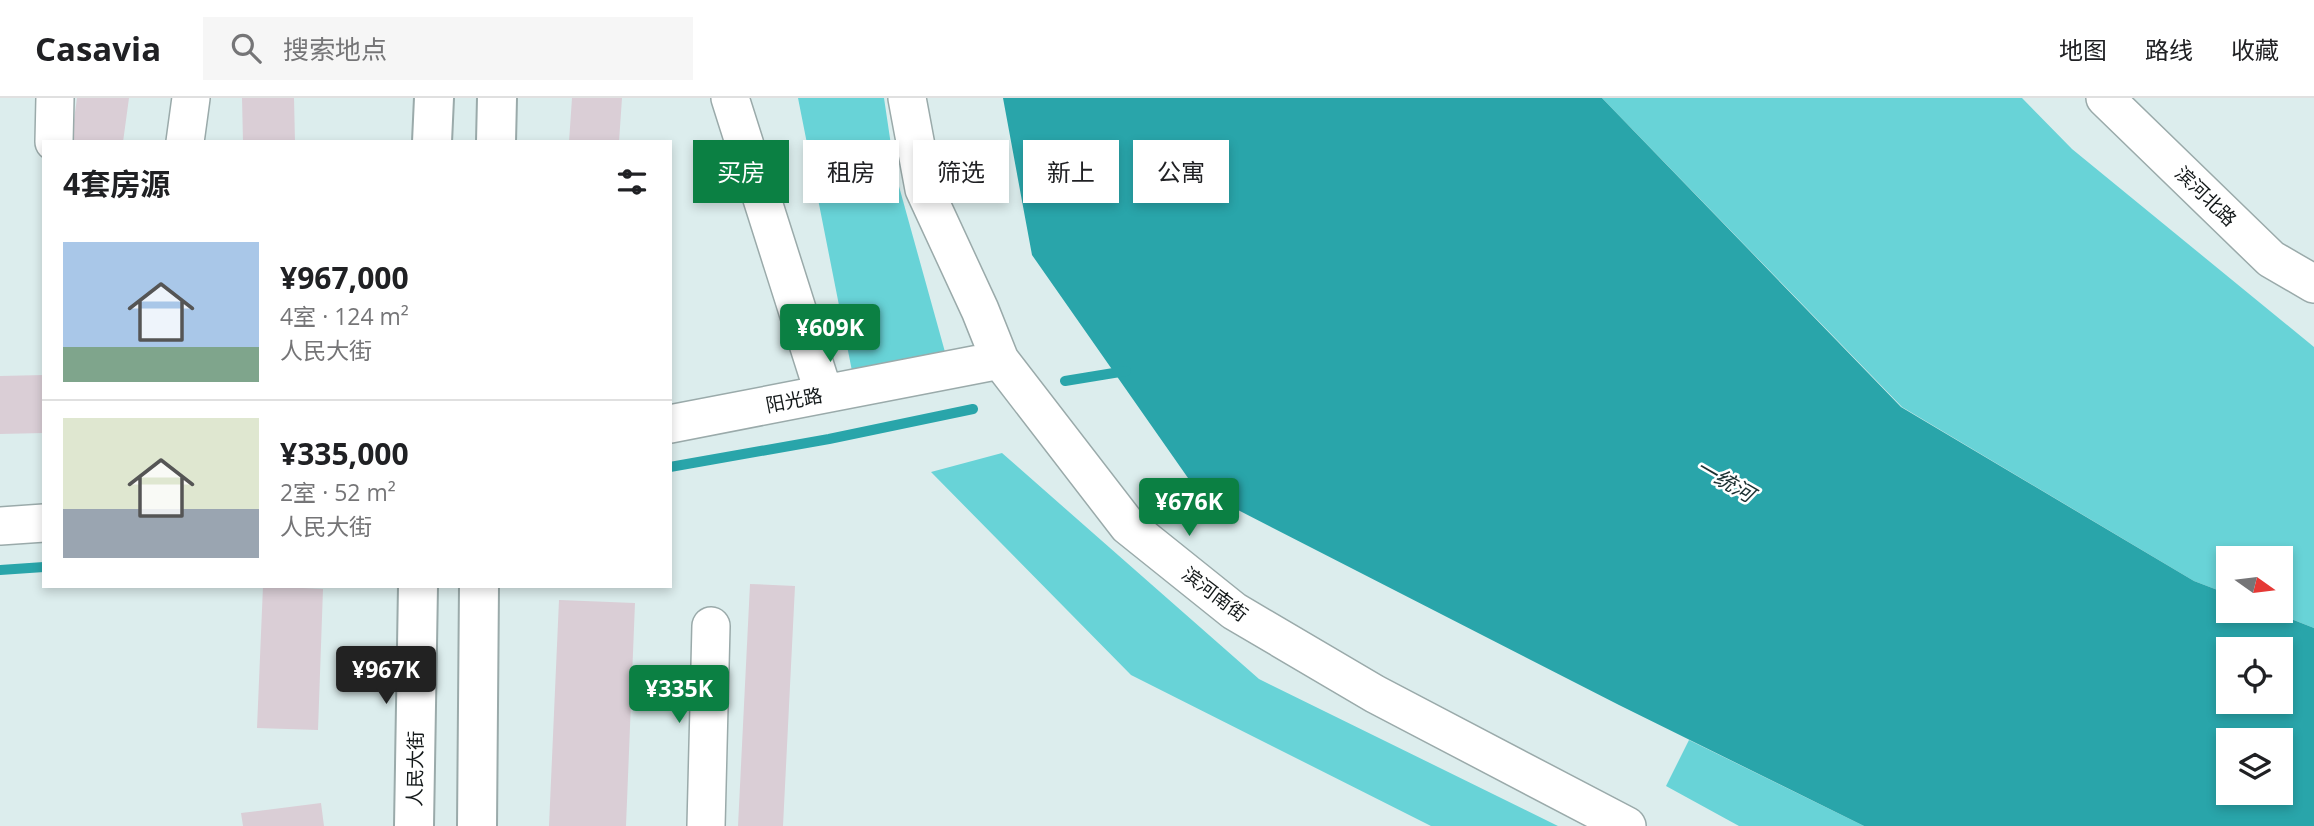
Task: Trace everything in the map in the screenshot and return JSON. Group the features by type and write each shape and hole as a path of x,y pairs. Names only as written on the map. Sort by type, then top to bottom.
{"street":[{"path":"54,98 54,140"},
{"path":"185,140 191,98"},
{"path":"432,140 434,98"},
{"path":"496,140 497,98"},
{"path":"730,98 824,394"},
{"name":"滨河南街","path":"907,98 924,189 981,310 1000,360 1128,526 1234,611 1375,694 1627,826"},
{"name":"滨河北路","path":"2105,98 2271,259 2314,284"},
{"name":"阳光路","path":"672,424 1000,360"},
{"path":"0,526 42,523"},
{"name":"人民大街","path":"414,826 418,588"},
{"path":"477,826 479,588"},
{"path":"706,826 711,626"}],"shaded area":[{"path":"798,98 884,98 890,140 806,140"},
{"path":"1602,98 2022,98 2072,149 2314,347 2314,628 2293,620 2293,546 2216,546 2216,589 2194,581 1902,407"},
{"path":"899,186 945,352 852,371 819,203 899,203"},
{"path":"1002,453 1259,679 1558,826 1431,826 1131,675 931,472"},
{"path":"1689,740 1864,826 1739,826 1666,786"}],"water":[{"name":"一统河","path":"1003,98 1602,98 1901,407 2194,581 2216,589 2216,623 2293,623 2293,620 2314,628 2314,826 1864,826 1619,705 1195,488 1032,255"}],"building":[{"path":"77,98 129,98 123,140 71,140"},
{"path":"242,98 294,98 295,140 243,140"},
{"path":"572,98 622,98 619,140 569,140"},
{"path":"42,375 42,433 0,434 0,376"},
{"path":"750,584 795,586 783,826 738,826"},
{"path":"263,588 323,589 318,730 257,728"},
{"path":"559,600 635,603 626,826 549,826"},
{"path":"321,803 324,826 243,826 241,813"}],"waterway":[{"path":"1065,381 1126,371"},
{"path":"672,467 829,439 973,409"},
{"path":"0,570 42,567"}]}
